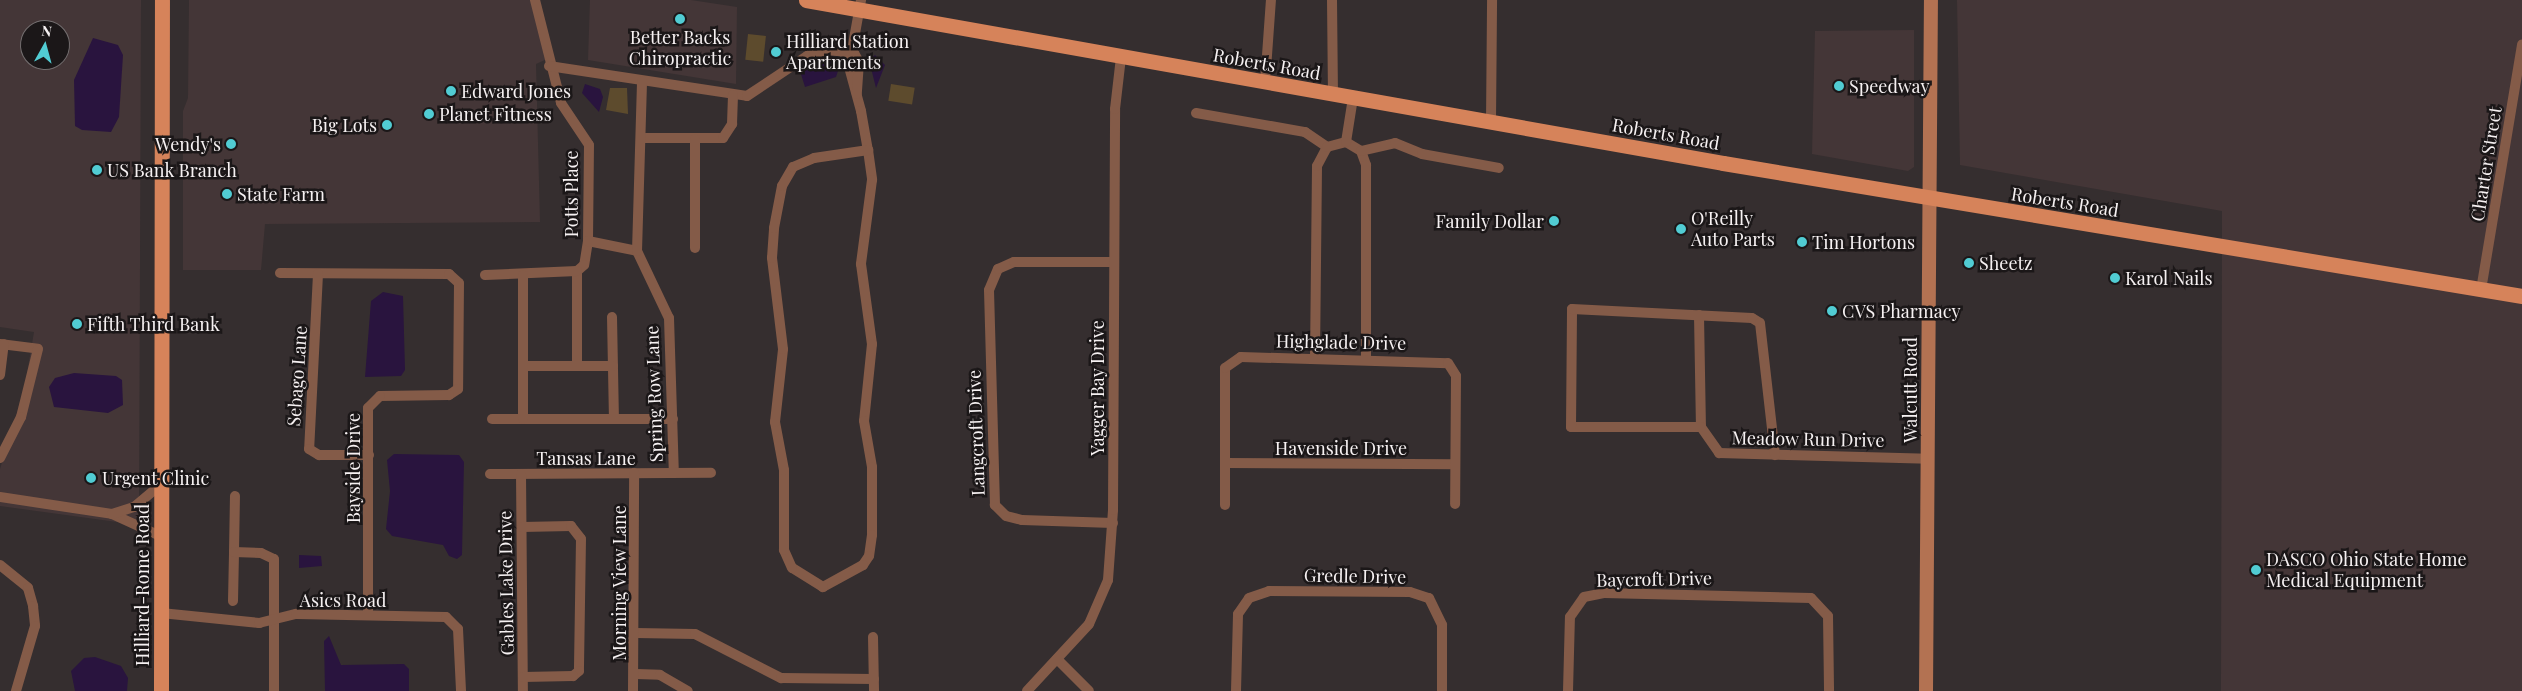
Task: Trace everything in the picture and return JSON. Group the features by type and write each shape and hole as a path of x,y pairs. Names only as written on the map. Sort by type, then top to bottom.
{"main road":[{"name":"Hilliard-Rome Road","path":"161,691 162,0"},
{"name":"Roberts Road","path":"806,0 861,4 1122,58 1929,198 2522,296"}],"street":[{"name":"Potts Place","path":"535,0 550,66 561,102 589,145 588,241 584,265 577,271 577,366"},
{"path":"1265,83 1271,0"},
{"path":"1332,0 1333,95"},
{"path":"1491,122 1492,0"},
{"name":"Walcutt Road","path":"1926,691 1931,0"},
{"path":"861,4 854,53 849,67 857,94 868,150 872,180 861,264 872,344 864,421 872,467 871,550 863,565 831,585 811,582 792,568 784,550 784,470 775,422 783,349 773,267 774,228 782,186 793,167 814,158 868,150"},
{"name":"Charter Street","path":"2481,290 2522,44"},
{"path":"550,66 734,95 752,95 816,52 854,53"},
{"name":"Yagger Bay Drive","path":"1027,691 1089,624 1101,603 1108,580 1113,523 1115,109 1122,58"},
{"path":"588,241 637,251 643,138 642,81"},
{"path":"643,138 717,139 731,129 734,95"},
{"path":"1346,142 1353,98"},
{"path":"1196,113 1305,132 1327,147 1346,142 1361,151 1366,165 1366,359"},
{"path":"694,139 695,248"},
{"path":"1361,151 1395,143 1422,154 1498,168"},
{"path":"1315,358 1318,166 1327,147"},
{"name":"Spring Row Lane","path":"637,251 669,318 674,473"},
{"name":"Langcroft Drive","path":"1113,523 1022,520 1006,516 994,505 989,290 998,269 1022,261 1114,262"},
{"path":"485,275 523,275 577,271"},
{"name":"Bayside Drive","path":"280,274 449,274 459,283 458,388 449,395 380,396 372,401 369,455 368,615"},
{"name":"Sebago Lane","path":"318,274 309,449 319,455 369,455"},
{"path":"523,275 523,419"},
{"path":"1699,315 1701,427 1571,427 1572,309 1636,313 1699,315 1752,318 1760,323 1775,456"},
{"path":"612,317 614,419"},
{"path":"0,375 2,344 38,350 21,417 0,458"},
{"name":"Highglade Drive","path":"1226,464 1225,368 1241,357 1440,360 1454,368 1456,376 1455,464"},
{"path":"523,366 613,366"},
{"path":"492,419 673,419"},
{"name":"Meadow Run Drive","path":"1701,427 1719,453 1928,459"},
{"path":"1225,506 1226,464"},
{"name":"Havenside Drive","path":"1226,464 1455,464"},
{"path":"1455,464 1455,504"},
{"name":"Tansas Lane","path":"490,474 712,473"},
{"name":"Gables Lake Drive","path":"521,474 523,691"},
{"name":"Morning View Lane","path":"633,691 636,674 634,474"},
{"path":"112,514 134,507 161,484"},
{"path":"233,601 234,496"},
{"path":"0,497 112,514 160,536"},
{"path":"522,527 571,526 581,539 579,671 572,676 523,677"},
{"path":"234,552 261,553 274,559 274,691"},
{"path":"0,565 28,588 33,606 35,626 16,691"},
{"name":"Gredle Drive","path":"1236,691 1237,623 1245,602 1269,592 1423,596 1441,615 1442,691"},
{"name":"Baycroft Drive","path":"1568,691 1570,617 1577,602 1592,595 1798,595 1822,605 1830,626 1829,691"},
{"name":"Asics Road","path":"161,613 275,621 296,614 368,615 454,621 460,643 461,691"},
{"path":"636,633 695,634 781,678 874,679"},
{"path":"873,637 874,691"},
{"path":"1057,659 1089,691"},
{"path":"636,674 660,675 688,691"}],"shaded area":[{"path":"0,0 141,0 139,525 0,506 0,469 25,385 34,332 0,327"},
{"path":"189,0 535,0 547,59 536,64 540,222 265,224 261,270 183,270 183,111 188,98"},
{"path":"590,0 691,0 737,7 736,84 588,60"},
{"path":"1957,0 2522,0 2522,691 2221,691 2222,211 1960,165"},
{"path":"1914,30 1914,167 1908,171 1812,154 1815,31"},
{"path":"748,34 766,36 763,62 745,60"},
{"path":"93,38 118,45 123,55 119,117 111,132 82,130 75,126 74,80"},
{"path":"875,55 885,65 876,88 869,60"},
{"path":"830,58 840,65 836,77 805,87 800,71"},
{"path":"585,84 600,89 603,97 599,112 582,93"},
{"path":"891,84 915,88 912,105 888,101"},
{"path":"610,88 627,88 628,114 606,110"},
{"path":"383,292 403,296 405,370 401,376 365,377 371,301"},
{"path":"74,373 116,376 122,380 123,405 108,413 54,407 49,387 55,378"},
{"path":"394,454 459,455 464,462 462,555 457,559 449,556 443,545 392,536 386,529 390,491 387,460"},
{"path":"299,555 321,556 322,566 299,568"},
{"path":"329,636 341,665 404,664 409,669 409,691 325,691 324,641"},
{"path":"95,657 121,666 128,678 127,691 75,691 71,671 84,658"}],"place":[{"name":"Better Backs Chiropractic","path":"680,19"},
{"name":"Hilliard Station Apartments","path":"776,52"},
{"name":"Speedway","path":"1839,86"},
{"name":"Edward Jones","path":"451,91"},
{"name":"Planet Fitness","path":"429,114"},
{"name":"Big Lots","path":"387,125"},
{"name":"Wendy's","path":"231,144"},
{"name":"US Bank Branch","path":"97,170"},
{"name":"State Farm","path":"227,194"},
{"name":"Family Dollar","path":"1554,221"},
{"name":"O'Reilly Auto Parts","path":"1681,229"},
{"name":"Tim Hortons","path":"1802,242"},
{"name":"Sheetz","path":"1969,263"},
{"name":"Karol Nails","path":"2115,278"},
{"name":"CVS Pharmacy","path":"1832,311"},
{"name":"Fifth Third Bank","path":"77,324"},
{"name":"Urgent Clinic","path":"91,478"},
{"name":"DASCO Ohio State Home Medical Equipment","path":"2256,570"}]}
